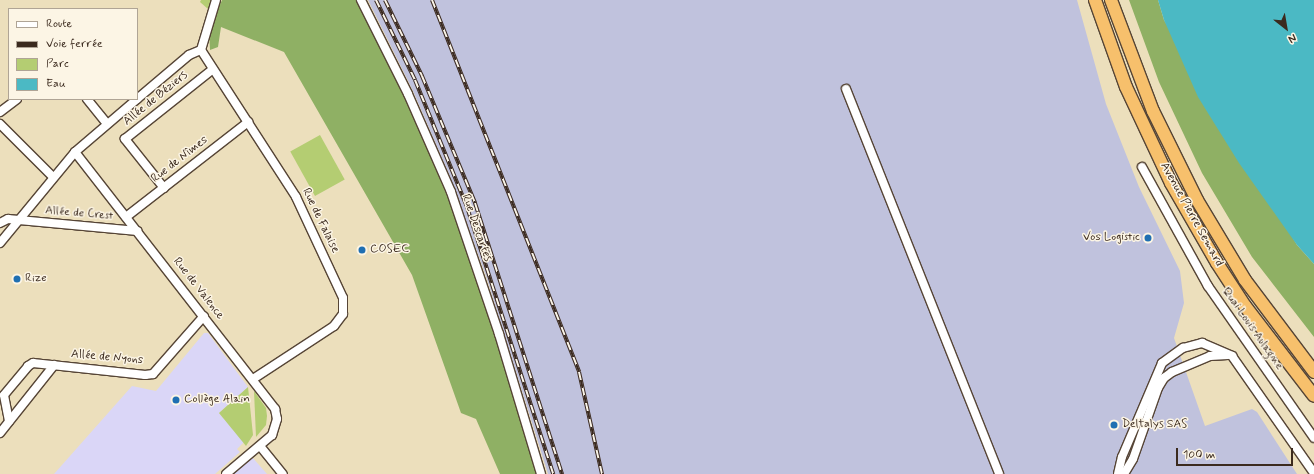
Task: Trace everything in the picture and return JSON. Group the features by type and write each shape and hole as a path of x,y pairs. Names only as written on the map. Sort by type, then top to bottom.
{"highway":[{"path":"1091,0 1100,17"},
{"path":"1095,0 1100,17"},
{"name":"Avenue Pierre Semard","path":"1111,0 1153,111 1197,200 1245,280 1314,372"},
{"name":"Avenue Pierre Semard","path":"1100,17 1139,116 1184,207 1245,306 1314,396"}],"street":[{"path":"138,98 189,55 201,50 216,0"},
{"name":"Rue Descartes","path":"361,0 405,88 451,192 502,341 541,474"},
{"name":"Rue de Falaise","path":"201,50 296,197 343,298 343,314 334,326 253,379"},
{"name":"Allée de Béziers","path":"164,188 125,139 213,69"},
{"path":"846,89 999,474"},
{"path":"0,112 16,100"},
{"path":"89,100 107,124"},
{"path":"0,243 74,152 136,100"},
{"name":"Rue de Nîmes","path":"126,217 248,122"},
{"path":"0,124 53,177"},
{"name":"Rue de Valence","path":"74,152 270,401 277,419 272,435 226,474"},
{"name":"Quai Louis Aulagne","path":"1142,167 1208,286 1314,438"},
{"path":"0,214 8,219"},
{"path":"0,223 8,219"},
{"name":"Allée de Crest","path":"8,219 137,231"},
{"name":"Allée de Nyons","path":"9,422 4,395 28,366 33,363 145,375 153,374 204,316"},
{"path":"1118,474 1157,372 1167,357 1183,348 1202,343 1232,356 1314,473"},
{"path":"1124,474 1133,458 1158,388 1164,378 1172,372 1210,356 1223,354 1232,356"},
{"name":"Allée de Nyons","path":"0,433 54,365"},
{"path":"260,446 283,474"}],"shaded area":[{"path":"368,0 1077,0 1106,104 1139,187 1180,271 1184,303 1174,338 1205,426 1252,409 1257,412 1297,474 548,474 486,276 448,172 413,91"},
{"name":"Collège Alain","path":"204,333 208,333 248,387 219,413 244,442 237,449 240,452 215,474 54,474 132,386 156,391"},
{"path":"252,457 267,474 233,474"}],"green space":[{"path":"201,0 212,0 208,9 200,2"},
{"path":"222,0 358,0 394,70 462,231 538,474 500,474 476,419 461,413 412,275 284,52 221,27 218,47 210,50 209,30"},
{"path":"1129,0 1158,0 1164,20 1297,245 1314,264 1314,337 1252,257 1202,173 1159,82"},
{"path":"320,135 345,180 315,196 290,151"},
{"path":"248,387 253,435 246,446 219,413"},
{"path":"254,391 266,408 267,416 266,425 256,437"}],"water":[{"path":"1158,0 1314,0 1314,264 1297,245 1239,163 1198,97 1164,20"}],"railway":[{"path":"376,0 415,80 467,207 553,474"},
{"path":"385,0 422,76 475,203 562,474"},
{"path":"432,0 579,372 602,474"}],"place":[{"name":"Vos Logistic","path":"1148,238"},
{"name":"COSEC","path":"362,250"},
{"name":"Rize","path":"17,279"},
{"name":"Collège Alain","path":"176,400"},
{"name":"Deltalys SAS","path":"1114,425"}]}
